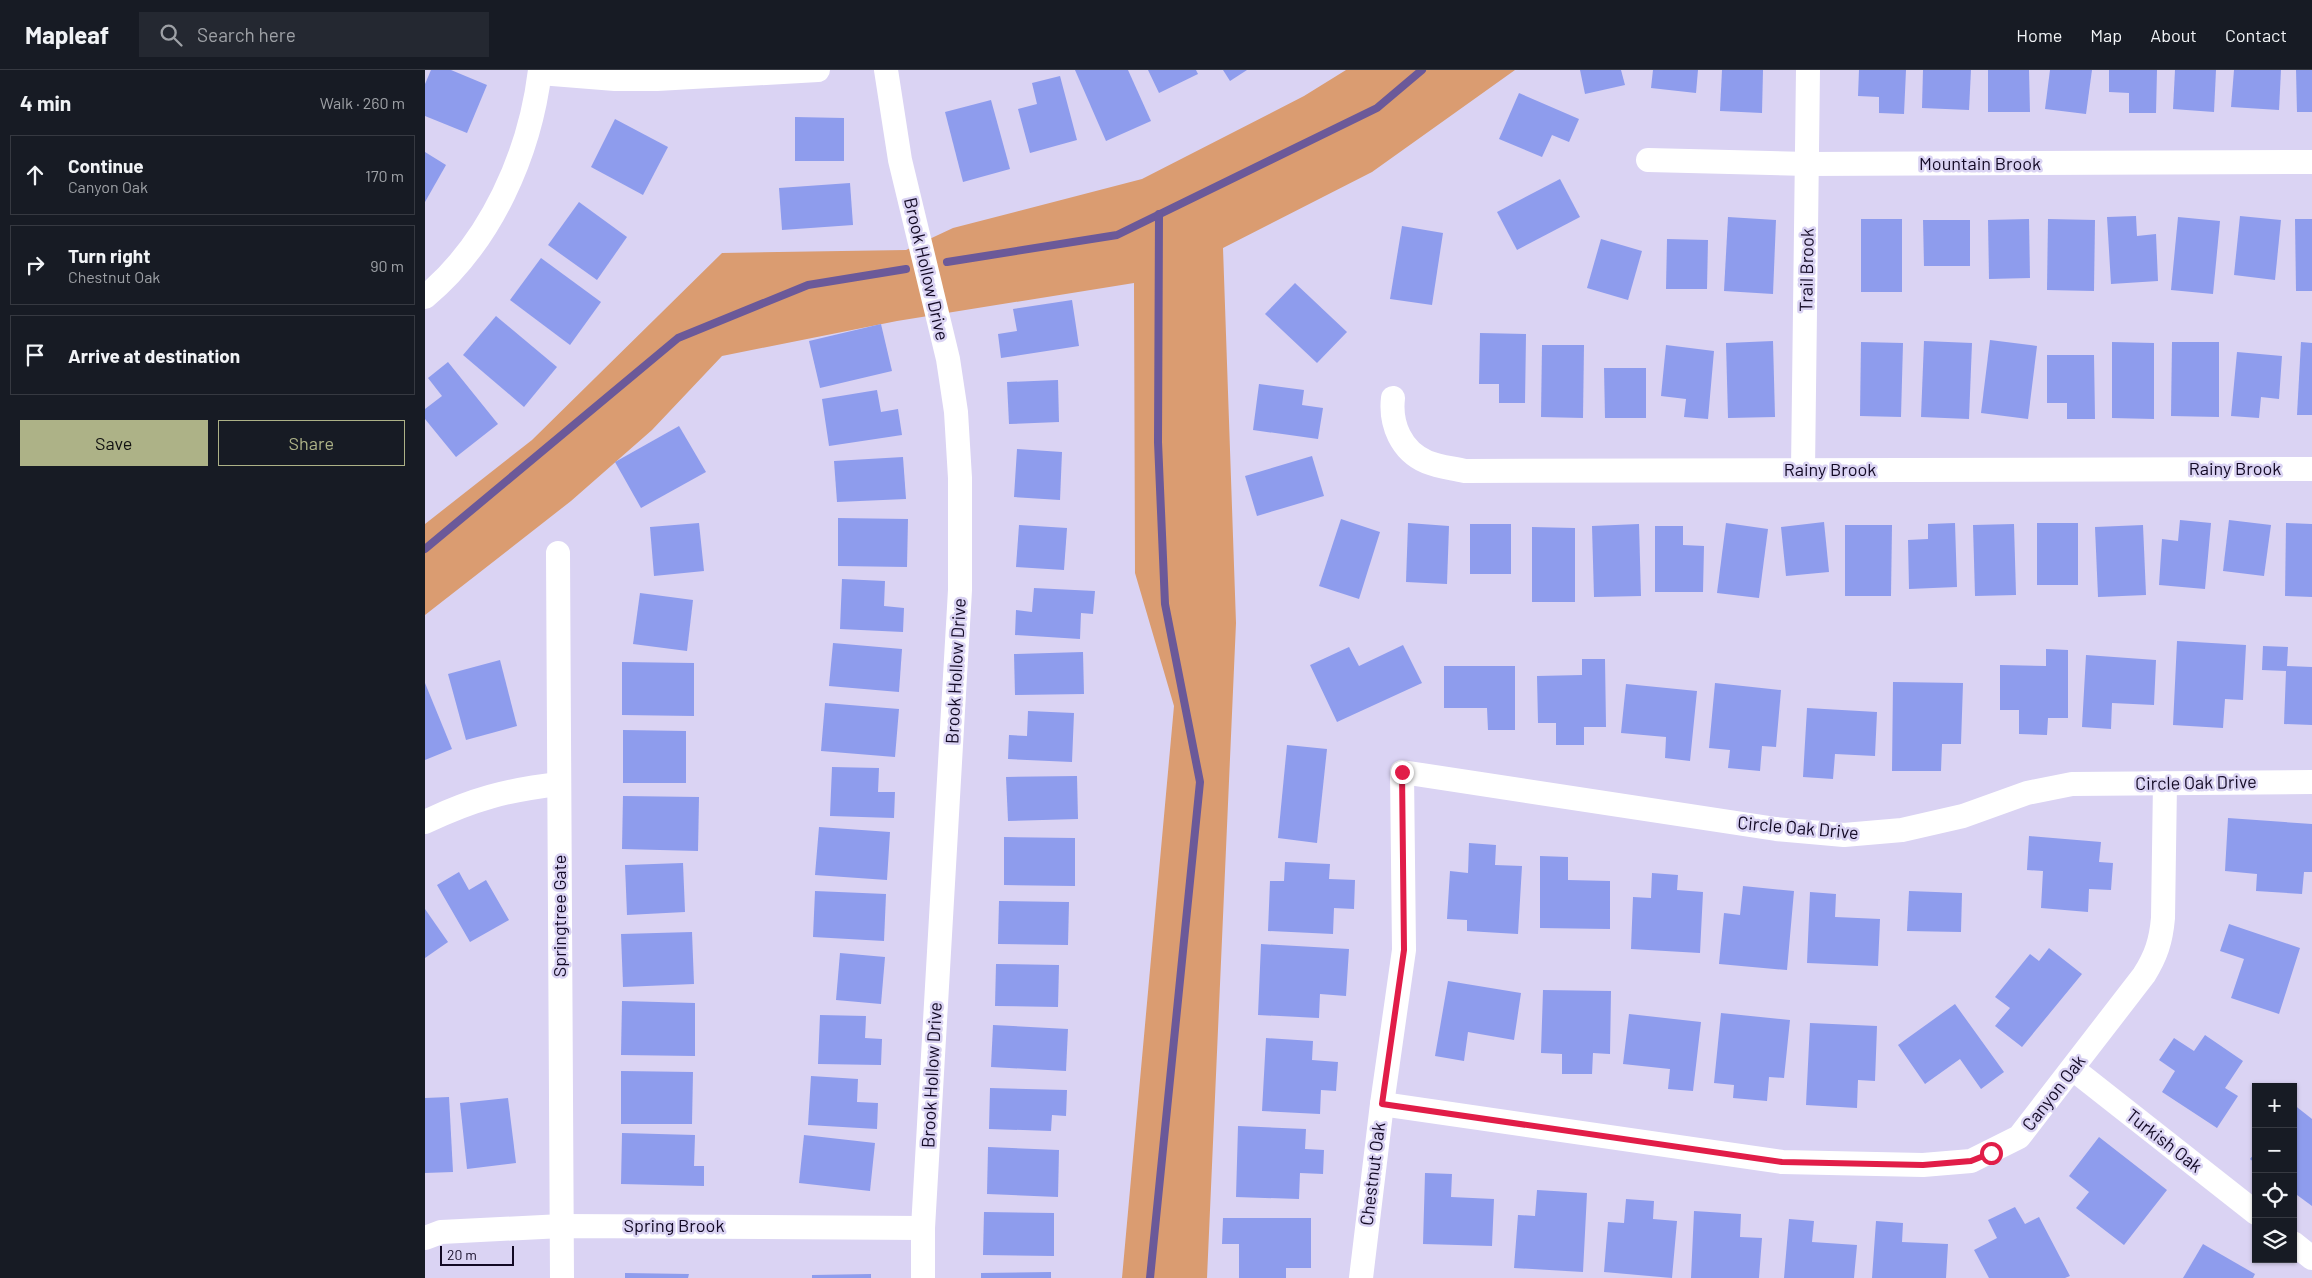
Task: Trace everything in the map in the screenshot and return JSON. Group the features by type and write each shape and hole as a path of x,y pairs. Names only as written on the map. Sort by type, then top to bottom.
{"street":[{"path":"425,297 463,261 502,198 534,113 540,71 615,79 657,79 818,70"},
{"name":"Brook Hollow Drive","path":"887,70 899,160 948,360 956,412 960,478 960,590 923,1228 923,1278"},
{"name":"Trail Brook","path":"1803,470 1809,164 1808,70"},
{"name":"Mountain Brook","path":"1648,160 1809,164 2312,162"},
{"name":"Rainy Brook","path":"1393,398 1392,410 1396,432 1408,449 1426,462 1465,471 2312,469"},
{"name":"Springtree Gate","path":"558,553 562,1278"},
{"name":"Circle Oak Drive","path":"1402,772 1776,829 1844,835 1902,830 1963,816 2027,793 2072,784 2312,782"},
{"name":"Chestnut Oak","path":"1361,1278 1382,1104 1404,950 1402,772"},
{"name":"Canyon Oak","path":"1382,1104 1782,1162 1923,1165 1971,1161 2019,1137 2073,1069 2155,958 2162,938 2165,783"},
{"path":"425,822 483,797 515,789 559,784"},
{"name":"Turkish Oak","path":"2073,1069 2252,1210"},
{"name":"Spring Brook","path":"425,1238 441,1232 562,1226 923,1228"},
{"path":"2297,1246 2312,1258"}],"shaded area":[{"path":"1346,70 1515,70 1372,172 1223,248 1236,623 1207,1278 1122,1278 1174,706 1135,573 1134,283 897,321 722,356 652,430 571,501 425,615 425,524 532,440 722,253 906,250 953,228 1142,179 1304,96"}],"building":[{"path":"431,70 451,70 487,85 467,133 425,116 425,84"},
{"path":"1075,70 1128,70 1151,121 1106,141"},
{"path":"1148,70 1196,70 1198,74 1159,93"},
{"path":"1223,70 1247,70 1230,81"},
{"path":"1580,70 1621,70 1625,85 1585,94"},
{"path":"1653,70 1698,70 1696,93 1651,88"},
{"path":"1722,70 1763,70 1762,113 1720,111"},
{"path":"1859,70 1906,70 1904,114 1879,113 1879,97 1858,96"},
{"path":"1923,70 1971,70 1969,110 1922,108"},
{"path":"1988,70 2029,70 2030,112 1988,112"},
{"path":"2050,70 2092,70 2086,114 2045,109"},
{"path":"2109,70 2157,70 2156,113 2129,113 2129,93 2109,92"},
{"path":"2175,70 2216,70 2214,112 2173,109"},
{"path":"2234,70 2281,70 2279,110 2231,107"},
{"path":"2296,70 2312,70 2312,112 2297,112"},
{"path":"1060,76 1077,140 1030,153 1018,109 1037,104 1032,83"},
{"path":"1519,93 1579,119 1569,142 1552,135 1542,157 1499,139"},
{"path":"991,100 1010,169 963,182 945,112"},
{"path":"795,117 844,118 844,161 795,161"},
{"path":"615,119 668,147 643,195 591,167"},
{"path":"425,152 446,165 425,202"},
{"path":"1560,179 1580,217 1517,250 1497,212"},
{"path":"850,183 853,225 782,230 779,188"},
{"path":"579,202 627,237 597,280 548,245"},
{"path":"2136,216 2137,236 2156,234 2158,281 2111,284 2107,217"},
{"path":"2240,216 2281,220 2275,280 2234,275"},
{"path":"1728,217 1776,220 1773,294 1724,291"},
{"path":"2178,217 2220,221 2213,294 2171,290"},
{"path":"1861,219 1902,219 1902,292 1861,292"},
{"path":"2029,219 2030,278 1989,279 1988,220"},
{"path":"2048,219 2095,220 2094,291 2047,290"},
{"path":"2295,219 2312,219 2312,291 2296,291"},
{"path":"1923,220 1970,220 1970,266 1924,266"},
{"path":"1402,226 1443,233 1432,305 1390,299"},
{"path":"1601,239 1642,251 1628,300 1587,288"},
{"path":"1667,239 1708,240 1707,289 1666,289"},
{"path":"541,258 601,302 570,345 510,300"},
{"path":"1295,283 1347,332 1317,363 1265,314"},
{"path":"1072,300 1079,346 1001,358 998,334 1017,331 1013,309"},
{"path":"496,316 557,367 524,407 463,355"},
{"path":"881,324 892,371 820,388 809,341"},
{"path":"1480,333 1526,334 1525,403 1499,403 1499,384 1479,384"},
{"path":"1990,340 2037,346 2028,419 1981,413"},
{"path":"1773,341 1775,417 1728,418 1726,343"},
{"path":"1924,341 1972,343 1969,419 1921,417"},
{"path":"1861,342 1903,343 1901,417 1860,416"},
{"path":"2112,342 2154,343 2154,419 2112,418"},
{"path":"2172,342 2219,342 2219,417 2171,416"},
{"path":"2301,342 2312,343 2312,415 2297,415"},
{"path":"1542,345 1584,345 1583,418 1541,417"},
{"path":"1666,345 1714,351 1708,419 1684,417 1686,399 1661,396"},
{"path":"2237,352 2282,356 2279,399 2261,397 2259,418 2231,416"},
{"path":"2047,355 2094,355 2095,419 2067,419 2067,403 2047,403"},
{"path":"448,362 498,424 456,457 425,419 425,409 442,396 428,378"},
{"path":"1604,368 1646,368 1646,418 1605,418"},
{"path":"1058,380 1059,422 1009,424 1007,382"},
{"path":"1259,384 1304,390 1302,405 1323,408 1318,439 1253,430"},
{"path":"877,390 881,412 898,409 902,435 829,446 822,399"},
{"path":"679,426 706,472 641,508 615,462"},
{"path":"1017,449 1062,452 1060,500 1014,497"},
{"path":"1312,456 1324,496 1257,516 1245,476"},
{"path":"903,457 906,499 837,502 834,461"},
{"path":"838,518 908,519 907,567 838,566"},
{"path":"1341,519 1380,532 1359,599 1319,586"},
{"path":"2180,520 2211,523 2205,589 2159,585 2162,539 2178,541"},
{"path":"2229,520 2271,525 2264,576 2223,571"},
{"path":"1824,522 1829,572 1786,576 1781,527"},
{"path":"699,523 704,571 654,576 650,527"},
{"path":"1408,523 1449,526 1447,584 1406,582"},
{"path":"1726,523 1768,529 1759,598 1717,593"},
{"path":"1955,523 1957,587 1909,589 1908,540 1928,539 1928,524"},
{"path":"2037,523 2078,523 2078,585 2037,585"},
{"path":"2286,523 2312,524 2312,597 2285,596"},
{"path":"1470,524 1511,524 1511,574 1470,574"},
{"path":"1639,524 1641,596 1594,597 1592,526"},
{"path":"2014,524 2016,595 1975,596 1973,525"},
{"path":"1019,525 1067,528 1064,570 1016,567"},
{"path":"1845,525 1892,525 1891,596 1845,596"},
{"path":"2143,525 2146,595 2098,597 2095,527"},
{"path":"1655,526 1683,526 1683,545 1704,546 1703,592 1655,592"},
{"path":"1532,527 1575,528 1575,602 1532,602"},
{"path":"842,579 885,581 884,606 904,608 903,632 840,629"},
{"path":"1034,588 1095,591 1093,614 1081,613 1080,639 1015,635 1016,610 1032,612"},
{"path":"640,593 693,600 687,651 633,644"},
{"path":"2177,641 2246,645 2243,700 2225,699 2223,728 2173,725"},
{"path":"833,643 902,649 899,692 829,686"},
{"path":"1403,645 1422,683 1337,722 1310,665 1349,647 1359,666"},
{"path":"2263,646 2288,647 2287,666 2312,667 2312,725 2284,724 2286,671 2262,670"},
{"path":"2046,649 2068,650 2068,718 2048,718 2047,735 2019,734 2019,710 2000,710 2000,665 2046,666"},
{"path":"1083,652 1084,694 1015,695 1014,654"},
{"path":"2086,655 2156,660 2154,705 2112,703 2111,729 2082,727"},
{"path":"1582,659 1605,659 1606,727 1584,727 1584,745 1556,745 1556,723 1538,723 1537,676 1582,675"},
{"path":"500,660 517,726 466,740 448,674"},
{"path":"622,662 694,663 694,716 622,715"},
{"path":"1444,666 1515,666 1515,730 1488,730 1487,708 1444,708"},
{"path":"1893,682 1963,683 1961,744 1942,744 1941,771 1892,771"},
{"path":"425,683 452,749 425,760"},
{"path":"1715,683 1781,690 1776,747 1762,746 1760,771 1728,768 1730,750 1709,748"},
{"path":"1626,684 1697,691 1690,761 1665,758 1666,737 1621,733"},
{"path":"825,703 899,709 895,757 821,751"},
{"path":"1807,708 1877,712 1875,756 1835,754 1833,779 1803,777"},
{"path":"1028,711 1074,713 1072,762 1008,759 1009,735 1027,736"},
{"path":"623,730 686,731 686,783 623,783"},
{"path":"1287,745 1327,749 1317,843 1278,838"},
{"path":"832,767 879,768 878,792 895,792 894,818 830,816"},
{"path":"1077,776 1078,819 1008,821 1006,777"},
{"path":"623,796 699,797 698,851 622,849"},
{"path":"2228,818 2312,824 2312,872 2304,872 2302,894 2256,891 2257,874 2225,871"},
{"path":"819,827 890,832 887,880 815,875"},
{"path":"2029,836 2101,842 2099,862 2113,863 2111,890 2089,889 2088,912 2041,908 2043,871 2027,870"},
{"path":"1004,837 1075,838 1075,886 1004,885"},
{"path":"1469,843 1496,845 1495,865 1522,866 1518,934 1467,931 1467,920 1447,919 1450,871 1468,873"},
{"path":"1540,856 1568,857 1568,880 1610,881 1610,929 1540,928"},
{"path":"1285,862 1330,864 1329,879 1355,880 1354,909 1334,908 1333,934 1268,931 1270,881 1284,881"},
{"path":"683,863 685,912 627,915 625,865"},
{"path":"459,872 469,890 486,880 509,920 470,942 437,885"},
{"path":"1652,873 1678,875 1677,890 1703,892 1700,953 1631,949 1633,897 1651,898"},
{"path":"1743,886 1794,891 1787,970 1719,964 1724,913 1740,915"},
{"path":"815,891 886,894 884,941 813,937"},
{"path":"1909,891 1962,893 1961,932 1907,931"},
{"path":"1810,892 1836,894 1835,917 1880,919 1878,966 1807,963"},
{"path":"999,901 1069,902 1068,945 998,944"},
{"path":"425,909 448,942 425,958"},
{"path":"2229,924 2300,948 2279,1014 2231,998 2244,959 2220,951"},
{"path":"692,932 694,984 623,987 621,934"},
{"path":"1261,944 1349,949 1346,996 1320,994 1319,1018 1258,1015"},
{"path":"2049,948 2082,974 2022,1047 1995,1026 2010,1008 1995,997 2030,954 2039,961"},
{"path":"840,953 885,957 881,1004 836,1000"},
{"path":"996,964 1059,965 1058,1007 995,1006"},
{"path":"1448,981 1521,993 1514,1040 1468,1032 1464,1061 1435,1056"},
{"path":"1543,990 1611,991 1610,1054 1593,1053 1592,1074 1562,1074 1562,1054 1541,1053"},
{"path":"622,1001 695,1003 695,1056 621,1055"},
{"path":"1955,1004 2004,1072 1981,1089 1960,1059 1925,1084 1898,1045"},
{"path":"1721,1013 1790,1020 1784,1078 1769,1077 1767,1101 1733,1098 1734,1085 1714,1083"},
{"path":"1629,1014 1701,1022 1693,1091 1668,1089 1670,1069 1623,1064"},
{"path":"820,1015 866,1016 865,1038 882,1039 881,1065 818,1064"},
{"path":"1810,1023 1877,1026 1875,1081 1858,1080 1857,1108 1806,1105"},
{"path":"993,1025 1068,1029 1066,1071 991,1067"},
{"path":"2205,1035 2243,1061 2225,1088 2238,1096 2217,1128 2162,1092 2175,1071 2159,1060 2174,1038 2194,1051"},
{"path":"1266,1038 1313,1041 1312,1060 1338,1062 1336,1091 1321,1090 1320,1114 1262,1111"},
{"path":"621,1071 693,1072 692,1124 621,1124"},
{"path":"811,1076 858,1079 857,1102 878,1103 877,1129 808,1125"},
{"path":"990,1088 1067,1090 1066,1116 1052,1115 1051,1131 989,1129"},
{"path":"449,1097 453,1172 425,1173 425,1098"},
{"path":"508,1098 516,1163 467,1169 460,1103"},
{"path":"2297,1107 2312,1119 2312,1206 2297,1195"},
{"path":"1238,1126 1306,1129 1305,1149 1324,1150 1323,1174 1300,1173 1299,1199 1236,1197"},
{"path":"622,1133 695,1135 694,1166 704,1166 704,1186 621,1184"},
{"path":"804,1135 875,1143 870,1191 799,1183"},
{"path":"2099,1137 2167,1190 2124,1245 2076,1208 2089,1192 2069,1176"},
{"path":"988,1147 1059,1150 1058,1197 987,1194"},
{"path":"1425,1173 1452,1174 1451,1197 1494,1199 1492,1246 1423,1244"},
{"path":"1537,1190 1587,1193 1583,1272 1514,1268 1518,1215 1535,1216"},
{"path":"1626,1199 1654,1201 1653,1219 1677,1221 1672,1278 1604,1272 1608,1222 1624,1223"},
{"path":"2015,1207 2025,1224 2039,1217 2070,1276 2065,1278 1989,1278 1974,1250 1997,1238 1988,1220"},
{"path":"1694,1211 1741,1214 1740,1237 1762,1238 1759,1278 1691,1278"},
{"path":"984,1212 1054,1213 1054,1256 983,1255"},
{"path":"1223,1218 1311,1218 1311,1268 1286,1268 1286,1278 1239,1278 1239,1244 1222,1244"},
{"path":"1789,1219 1814,1221 1812,1242 1857,1245 1854,1278 1784,1278"},
{"path":"1876,1221 1903,1223 1902,1242 1948,1244 1946,1278 1872,1278"},
{"path":"2203,1244 2255,1274 2253,1278 2183,1278"},
{"path":"1051,1272 1051,1278 981,1278 981,1273"},
{"path":"625,1273 689,1274 688,1278 625,1278"},
{"path":"871,1274 871,1278 812,1278 812,1275"}],"waterway":[{"path":"947,262 1117,235 1377,108 1422,70"},
{"path":"1150,1278 1200,782 1165,604 1158,442 1159,214"},
{"path":"425,549 678,338 808,285 906,269"}],"route":[{"path":"1402,772 1404,950 1382,1104 1782,1162 1923,1165 1971,1161 1991,1153"}]}
